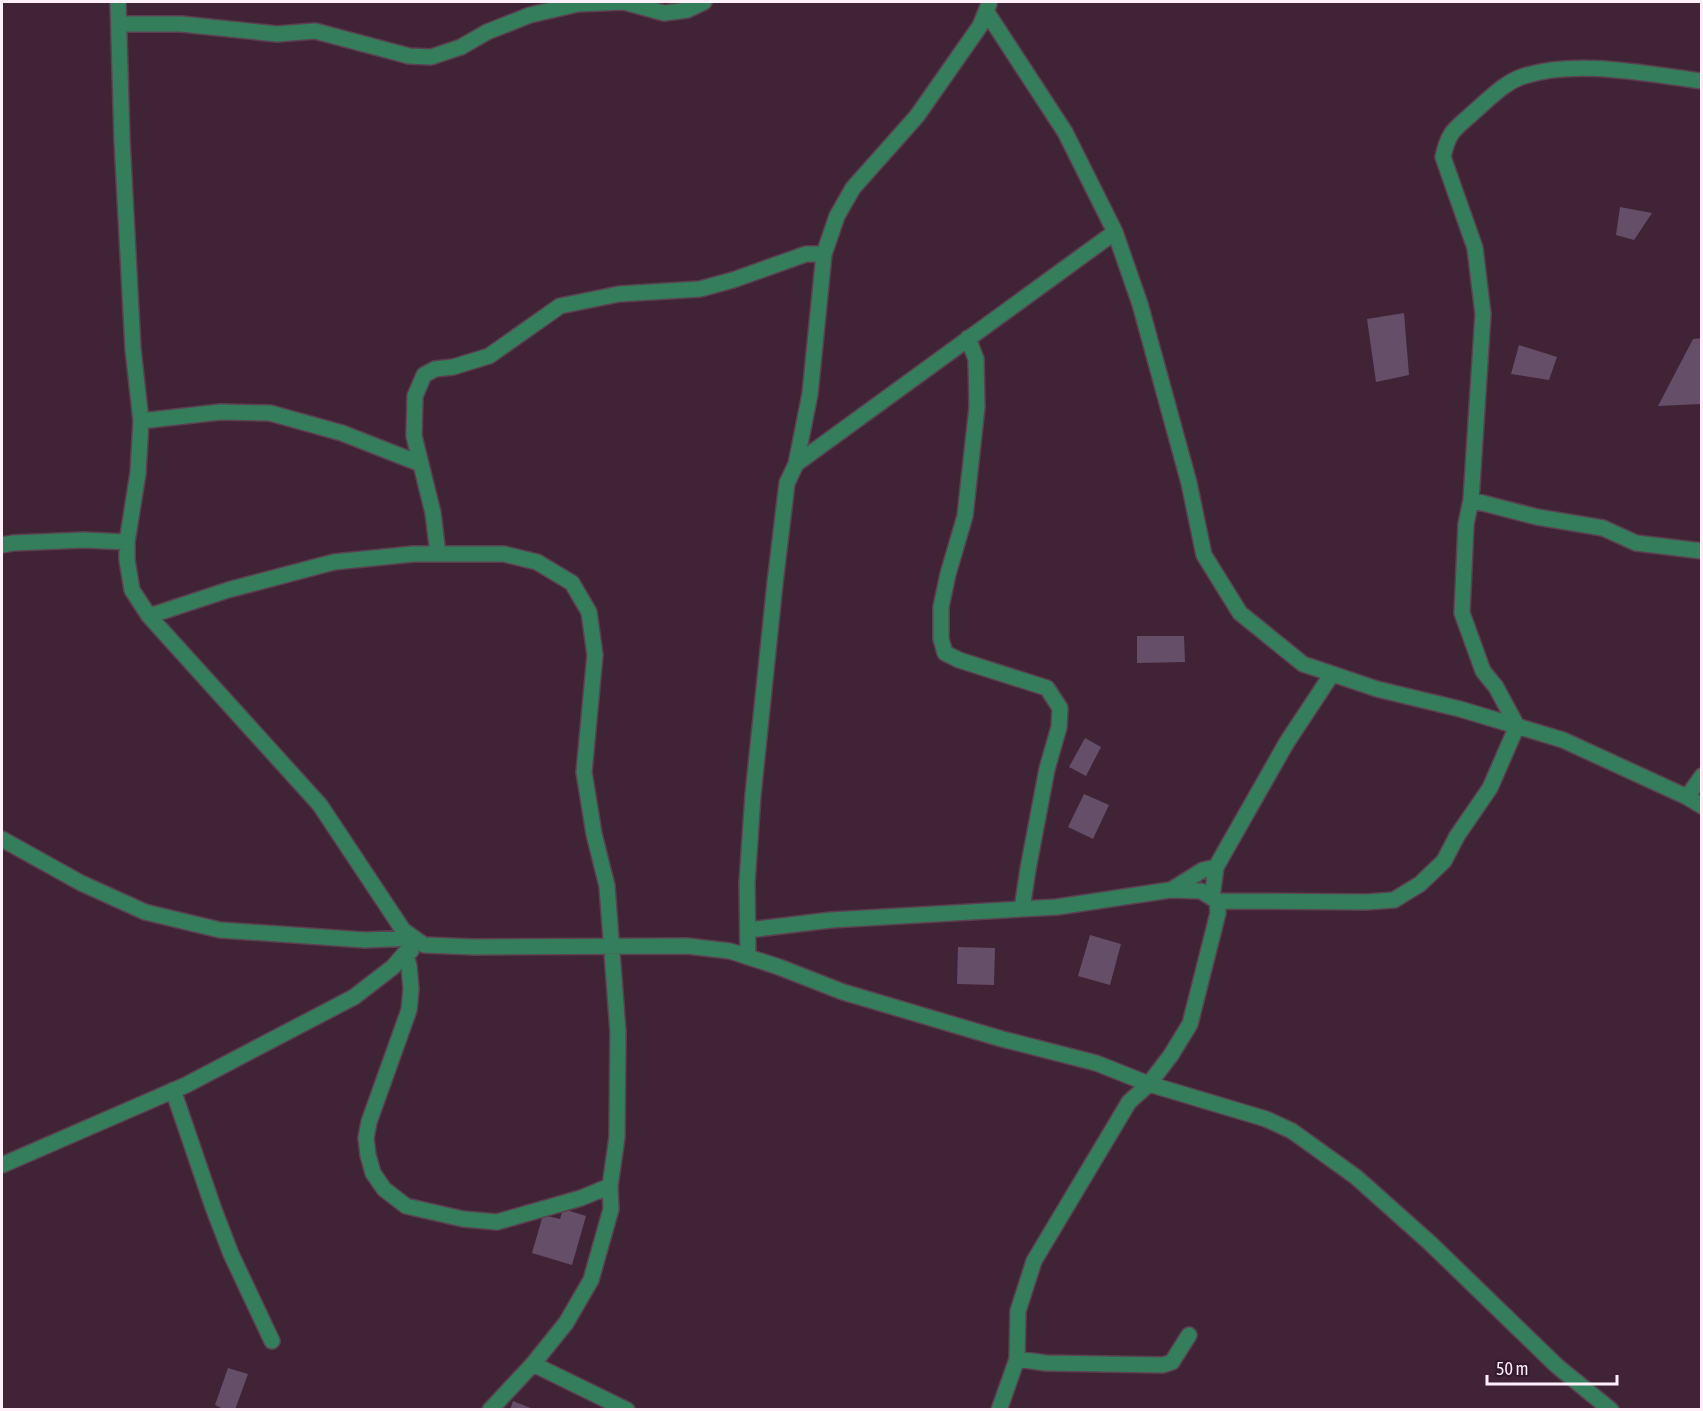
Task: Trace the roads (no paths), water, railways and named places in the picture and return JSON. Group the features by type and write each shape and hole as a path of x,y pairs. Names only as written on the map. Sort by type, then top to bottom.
{"street":[{"path":"118,2 122,140 133,349 141,421 138,472 127,542 127,560 132,590 149,616 320,805 403,930 419,941"},
{"path":"120,24 181,24 277,34 315,31 409,56 431,57 530,15 578,4 624,2 664,14 687,10 704,2"},
{"path":"988,6 1065,132 1115,232 1140,304 1189,483 1204,555 1240,613 1303,664 1377,689 1460,709 1563,740 1687,797 1701,806"},
{"path":"748,957 747,884 753,795 775,582 787,483 796,464 810,394 824,254 837,216 854,188 917,116 961,56 980,26 988,6"},
{"path":"1517,726 1496,687 1483,671 1462,613 1466,524 1471,500 1483,314 1474,248 1443,157 1445,144 1452,130 1498,90 1523,76 1562,69 1612,70 1701,81"},
{"path":"796,464 1115,232"},
{"path":"438,554 433,513 414,436 415,396 424,375 435,369 453,367 489,356 560,306 619,294 700,289 733,280 806,254 824,254"},
{"path":"968,338 976,359 977,407 964,516 941,607 941,639 945,653 959,660 1047,688 1060,708 1059,727 1045,780 1022,909"},
{"path":"141,421 220,412 270,413 342,433 421,464"},
{"path":"1471,500 1538,517 1603,528 1636,543 1701,551"},
{"path":"2,545 84,540 127,542"},
{"path":"149,616 228,590 334,562 413,554 504,554 537,562 572,583 589,612 595,655 584,772 594,834 608,886 618,1032 617,1137 610,1186 611,1209 591,1280 566,1323 533,1364 490,1410"},
{"path":"999,1410 1017,1359 1018,1311 1034,1261 1129,1102 1149,1084 1171,1055 1190,1024 1218,913 1214,899 1216,867 1287,742 1332,674"},
{"path":"748,930 843,920 1057,907 1170,890 1201,891 1214,899 1366,902 1394,900 1420,884 1444,861 1457,836 1490,788 1517,726"},
{"path":"1687,797 1701,776"},
{"path":"2,838 81,883 145,912 220,930 365,940 419,941 474,947 687,946 730,951 843,992 1002,1039 1096,1063 1149,1084 1266,1119 1292,1131 1356,1177 1430,1243 1557,1366 1611,1410"},
{"path":"1170,890 1203,870 1216,867"},
{"path":"2,1165 173,1090 354,997 393,967 419,941"},
{"path":"405,953 411,988 409,1010 369,1122 366,1138 373,1173 384,1189 406,1206 463,1219 497,1222 581,1198 610,1186"},
{"path":"173,1090 228,1244 272,1341"},
{"path":"1017,1359 1046,1363 1163,1365 1172,1362 1189,1335"},
{"path":"533,1364 627,1410"}]}
